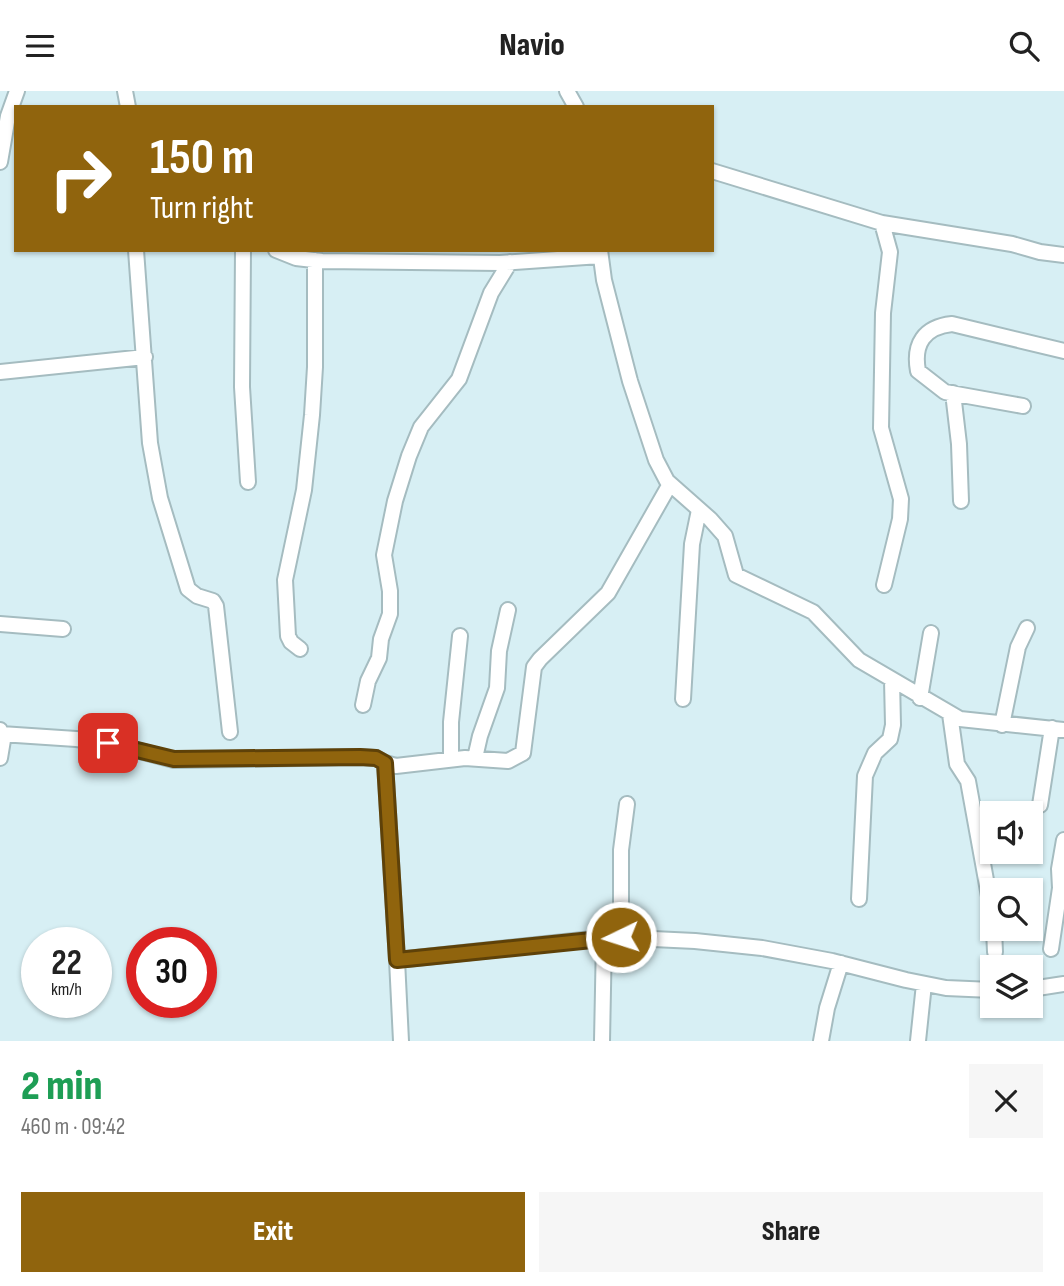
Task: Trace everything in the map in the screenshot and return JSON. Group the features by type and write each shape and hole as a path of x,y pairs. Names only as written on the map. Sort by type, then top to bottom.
{"street":[{"path":"0,162 8,116 17,91"},
{"path":"714,172 882,223 1064,255"},
{"path":"882,223 890,252 883,313 881,428 901,499 900,519 884,585"},
{"path":"136,252 149,443 160,498 188,589 197,596 213,601 216,606 230,732"},
{"path":"243,252 242,387 248,482"},
{"path":"291,253 315,260 510,262 600,253 630,381 656,460 670,484 724,536 736,575 813,612 859,660 960,719 1058,729 1041,801"},
{"path":"300,649 288,636 285,585 303,490 312,415 315,260"},
{"path":"363,705 390,614 390,591 384,555 409,456 421,427 459,379 491,293 510,262"},
{"path":"1023,406 945,392 918,371 916,349 929,331 952,324 1064,351"},
{"path":"0,372 145,357"},
{"path":"953,393 959,444 961,501"},
{"path":"0,758 3,740 1,732 99,742 174,759 360,757 376,758 396,766 451,758 508,761 523,753 534,667 608,593 670,484"},
{"path":"683,699 692,544 699,510"},
{"path":"475,758 497,688 499,651 508,610"},
{"path":"0,624 63,629"},
{"path":"1002,725 1018,647 1027,628"},
{"path":"920,698 931,633"},
{"path":"451,758 451,722 460,636"},
{"path":"859,899 864,781 875,753 890,739 893,725 892,680"},
{"path":"950,714 957,764 968,781 986,878"},
{"path":"385,763 401,1041"},
{"path":"621,937 621,850 627,804"},
{"path":"1051,949 1064,840"},
{"path":"397,960 621,937 727,943 841,963 924,983 980,991"},
{"path":"602,1041 604,938"},
{"path":"995,941 995,952"},
{"path":"821,1041 827,1008 841,963"},
{"path":"918,1041 924,983"},
{"path":"1043,987 1064,984"}],"route":[{"path":"108,743 174,759 369,757 385,763 397,960 621,937"}]}
